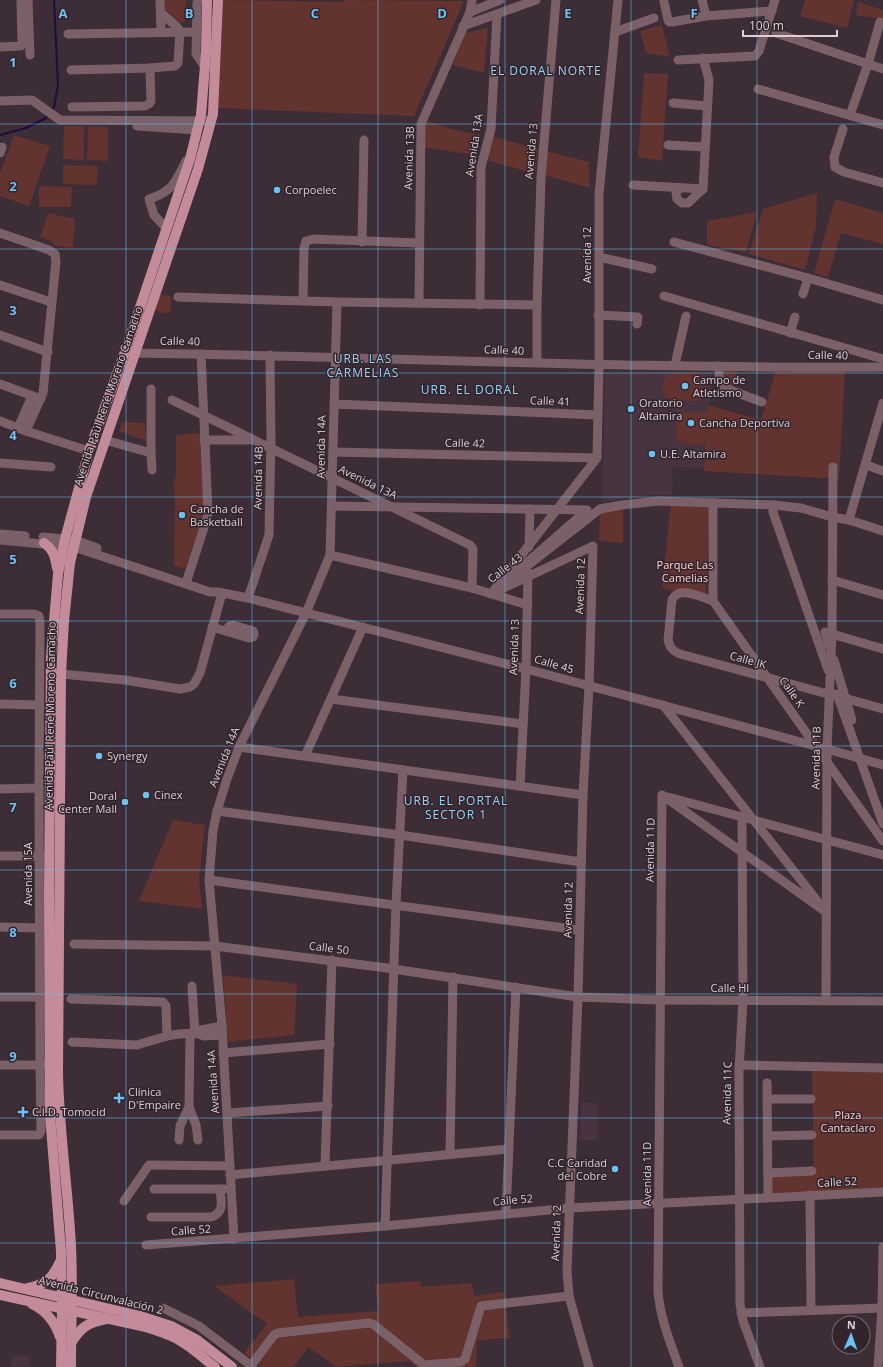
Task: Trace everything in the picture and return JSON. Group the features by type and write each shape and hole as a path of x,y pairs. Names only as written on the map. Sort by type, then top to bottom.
{"main road":[{"name":"Avenida Paúl René Moreno Camacho","path":"67,1309 72,1299 68,1209 54,1065 49,883 50,673 58,574 105,440 166,228 193,149 198,126 205,68 207,0"},
{"name":"Avenida Paúl René Moreno Camacho","path":"67,1309 62,1297 59,1221 50,1122 54,1065 61,674 64,621 70,564 69,543 89,450 130,351 198,170 213,114 218,0"},
{"path":"44,543 49,546 55,555 58,574"},
{"path":"24,1288 38,1286 46,1282 56,1272 61,1260"},
{"path":"71,1276 77,1289 87,1299 108,1308"},
{"name":"Avenida Circunvalación 2","path":"0,1283 140,1316 181,1330 197,1340 232,1367"},
{"name":"Avenida Circunvalación 2","path":"0,1295 146,1327 172,1337 192,1348 215,1367"},
{"path":"22,1299 36,1306 48,1315 56,1326 66,1342 71,1367"},
{"path":"61,1367 66,1342 67,1309"},
{"path":"66,1342 84,1326 107,1318"}],"street":[{"path":"0,47 21,46 22,44 21,0"},
{"path":"28,0 30,55"},
{"path":"160,0 161,32"},
{"path":"199,0 196,3 196,54 205,68"},
{"name":"Avenida 13B","path":"419,303 421,124 470,12 472,0"},
{"path":"470,12 500,0"},
{"path":"463,26 536,0"},
{"name":"Avenida 13","path":"537,363 540,178 556,0"},
{"name":"Avenida 12","path":"597,458 599,365 599,194 618,0"},
{"path":"702,0 706,16"},
{"path":"678,60 755,56 759,51 776,0"},
{"path":"664,2 669,22 706,16 772,11"},
{"path":"71,70 176,66 178,63 180,34 177,27 161,13"},
{"name":"Avenida 13A","path":"480,304 481,167 491,129 497,14"},
{"path":"615,32 654,18"},
{"path":"850,115 868,64 880,22"},
{"path":"68,34 161,32 196,35"},
{"path":"776,33 883,69"},
{"path":"680,188 676,193 677,199 682,203 688,203 703,189 709,80 703,58"},
{"path":"72,107 145,106 149,104 151,101 150,68"},
{"path":"758,89 883,125"},
{"path":"0,101 32,100 60,120 198,126"},
{"path":"672,103 707,106"},
{"path":"130,126 198,126 211,121"},
{"path":"843,129 834,157 836,167 844,172 883,183"},
{"path":"362,242 364,140"},
{"path":"668,145 705,148"},
{"path":"166,228 154,215 149,199 161,196 169,190 193,149"},
{"path":"633,185 703,189"},
{"path":"0,233 49,250 54,254 56,261 51,302 48,352 37,397 22,430"},
{"path":"303,301 304,248 306,241 314,239 419,243"},
{"path":"674,242 883,300"},
{"path":"599,258 652,269"},
{"path":"803,294 808,278"},
{"path":"0,285 51,302"},
{"path":"664,296 883,359"},
{"path":"178,297 337,302 537,305"},
{"name":"Avenida 14A","path":"234,1238 228,1113 209,880 213,831 227,779 239,747 306,613 330,555 337,302"},
{"path":"598,315 638,316"},
{"path":"675,365 686,316"},
{"path":"790,333 795,318"},
{"path":"0,335 48,352"},
{"name":"Calle 40","path":"130,351 599,365 883,368"},
{"path":"186,581 208,511 201,354"},
{"name":"Avenida 14B","path":"248,598 269,536 271,440 270,355"},
{"path":"719,366 720,384 722,387 762,402"},
{"path":"0,384 37,397"},
{"path":"152,389 152,470"},
{"name":"Avenida 13A","path":"172,400 470,545 473,549 472,588"},
{"path":"849,520 881,418 883,403"},
{"name":"Calle 41","path":"334,404 597,415"},
{"path":"0,421 22,430 89,450"},
{"path":"105,440 151,453"},
{"path":"204,440 271,440"},
{"name":"Calle 42","path":"333,452 597,458"},
{"path":"491,594 597,458"},
{"path":"0,463 51,467"},
{"path":"866,465 883,471"},
{"name":"Avenida 11B","path":"826,1000 827,749 832,634 833,467"},
{"name":"Calle 43","path":"491,594 600,509 659,501 773,505 801,508 832,517 849,520 883,531"},
{"path":"713,503 713,601"},
{"path":"773,505 772,512 883,824"},
{"name":"Calle 43","path":"332,506 587,510 491,594"},
{"name":"Avenida 13","path":"520,786 526,669 530,509"},
{"name":"Calle 45","path":"0,534 69,543 186,581 212,587 220,592 526,669 827,749 883,766"},
{"name":"Calle 45","path":"0,540 69,543"},
{"name":"Avenida 12","path":"491,594 593,546 567,1271 569,1296 589,1367"},
{"path":"330,555 472,588 528,605"},
{"path":"832,580 883,595"},
{"path":"61,674 125,680 176,689 185,689 194,684 198,679 220,592"},
{"name":"Calle JK","path":"713,601 685,592 679,592 675,595 672,600 668,640 673,651 883,709"},
{"name":"Calle K","path":"713,601 883,841"},
{"name":"Avenida 15A","path":"0,614 31,614 39,616 40,622 39,788 41,1131 39,1135 0,1135"},
{"path":"212,627 227,630"},
{"path":"305,756 364,627"},
{"path":"883,649 825,632 883,820"},
{"path":"331,698 523,724"},
{"path":"0,704 40,705"},
{"path":"663,705 826,912"},
{"path":"239,747 583,795"},
{"path":"384,1226 396,904 403,770"},
{"path":"0,789 39,788"},
{"path":"662,795 826,912"},
{"path":"662,795 883,855"},
{"name":"Avenida 11D","path":"662,795 658,1291 665,1328 679,1367"},
{"path":"217,812 581,862"},
{"name":"Avenida 11C","path":"742,816 743,1000 739,1065 741,1313 760,1367"},
{"path":"0,856 40,856"},
{"path":"209,880 580,930"},
{"path":"0,927 40,928"},
{"name":"Calle 50","path":"74,944 215,946 332,960 578,997"},
{"path":"325,1166 332,960"},
{"path":"450,1154 453,977"},
{"path":"179,1140 180,1126 189,1108 194,1034 192,986"},
{"path":"506,1213 516,987"},
{"path":"0,997 40,997"},
{"name":"Calle HI","path":"578,997 660,1000 883,1001"},
{"path":"71,999 163,1002 166,1006 166,1036"},
{"path":"72,1042 137,1045 166,1036 194,1034 204,1036 222,1031"},
{"path":"223,1053 330,1044"},
{"path":"0,1065 54,1065"},
{"path":"739,1065 883,1068"},
{"path":"767,1083 768,1197"},
{"path":"767,1099 811,1099"},
{"path":"228,1113 328,1106"},
{"path":"189,1108 196,1124 198,1140"},
{"path":"767,1136 812,1135"},
{"path":"124,1201 149,1164 230,1170 325,1166 509,1149"},
{"path":"768,1173 812,1171"},
{"path":"154,1189 231,1189"},
{"path":"151,1217 212,1217 218,1214 221,1209 220,1189"},
{"name":"Calle 52","path":"146,1245 384,1226 569,1208 883,1192"},
{"path":"810,1195 811,1310"},
{"path":"878,1367 882,1308 883,1247"},
{"path":"164,1308 199,1326 252,1367 274,1335 278,1333 366,1323 373,1324 422,1364 439,1366 464,1361 481,1306 569,1296"},
{"path":"741,1313 882,1308"}],"shaded area":[{"path":"712,372 705,468 673,467 672,495 649,495 602,502 605,373"},
{"path":"581,1102 597,1103 597,1140 580,1140"},
{"path":"12,1355 29,1356 29,1367 11,1367"}],"green space":[{"path":"163,0 186,0 185,22 178,22 164,9"},
{"path":"223,0 344,2 345,0 464,1 414,116 218,108"},
{"path":"805,0 854,0 847,28 800,16"},
{"path":"858,2 883,10 883,19 856,15"},
{"path":"662,25 670,57 646,53 640,31"},
{"path":"488,28 484,73 453,65 465,33"},
{"path":"644,73 668,74 662,161 638,157"},
{"path":"425,120 451,129 480,135 473,155 424,147"},
{"path":"64,126 84,126 84,160 63,159"},
{"path":"88,126 108,127 108,161 87,160"},
{"path":"14,135 50,146 29,206 0,196 0,173"},
{"path":"491,136 538,149 535,174 484,159"},
{"path":"547,151 589,162 590,188 544,175"},
{"path":"63,165 98,166 97,185 63,184"},
{"path":"39,186 72,187 71,207 39,207"},
{"path":"817,193 816,226 805,270 749,254 763,209"},
{"path":"835,199 883,213 883,244 841,233 828,277 814,273"},
{"path":"757,212 746,252 707,245 707,221"},
{"path":"48,213 75,219 73,248 55,246 53,242 40,237"},
{"path":"159,294 171,297 170,313 163,313 154,310"},
{"path":"718,367 739,367 733,388 718,384"},
{"path":"776,370 845,371 839,479 704,471 708,405 761,420"},
{"name":"Campo de Atletismo","path":"673,373 695,373 704,377 708,386 704,398 695,401 676,401 670,400 666,397 662,385 666,378"},
{"name":"Cancha Deportiva","path":"677,412 707,413 705,443 701,443 701,445 676,442"},
{"path":"123,422 145,423 146,441 119,431"},
{"path":"200,433 204,512 185,569 174,566 175,490 173,489 176,473 176,435"},
{"name":"Parque Las Camelias","path":"671,502 709,503 706,599 662,588"},
{"path":"623,508 623,543 599,541 600,511"},
{"path":"173,820 205,825 199,879 202,909 139,901"},
{"path":"223,975 297,984 294,1035 228,1042"},
{"name":"Plaza Cantaclaro","path":"812,1068 883,1069 883,1191 769,1196 769,1174 814,1173"},
{"path":"294,1279 298,1317 378,1311 375,1284 421,1281 421,1287 472,1283 474,1296 504,1292 510,1338 477,1340 476,1367 416,1367 409,1361 337,1367 308,1347 294,1367 261,1367 244,1353 267,1324 214,1286"}],"waterway":[{"path":"52,110 54,107 58,85 54,0"},
{"path":"0,135 26,128 46,118 48,115"}],"place":[{"name":"Corpoelec","path":"277,190"},
{"name":"Campo de Atletismo","path":"685,386"},
{"name":"Oratorio Altamira","path":"631,409"},
{"name":"Cancha Deportiva","path":"691,423"},
{"name":"U.E. Altamira","path":"652,454"},
{"name":"Cancha de Basketball","path":"182,515"},
{"name":"Synergy","path":"99,756"},
{"name":"Cinex","path":"146,795"},
{"name":"Doral Center Mall","path":"125,802"},
{"name":"Clínica D'Empaire","path":"119,1098"},
{"name":"C.I.D. Tomocid","path":"23,1112"},
{"name":"C.C Caridad del Cobre","path":"615,1169"}],"district":[{"name":"EL DORAL NORTE","path":"546,71"},
{"name":"URB. LAS CARMELIAS","path":"363,366"},
{"name":"URB. EL DORAL","path":"470,390"},
{"name":"URB. EL PORTAL SECTOR 1","path":"456,808"}]}
